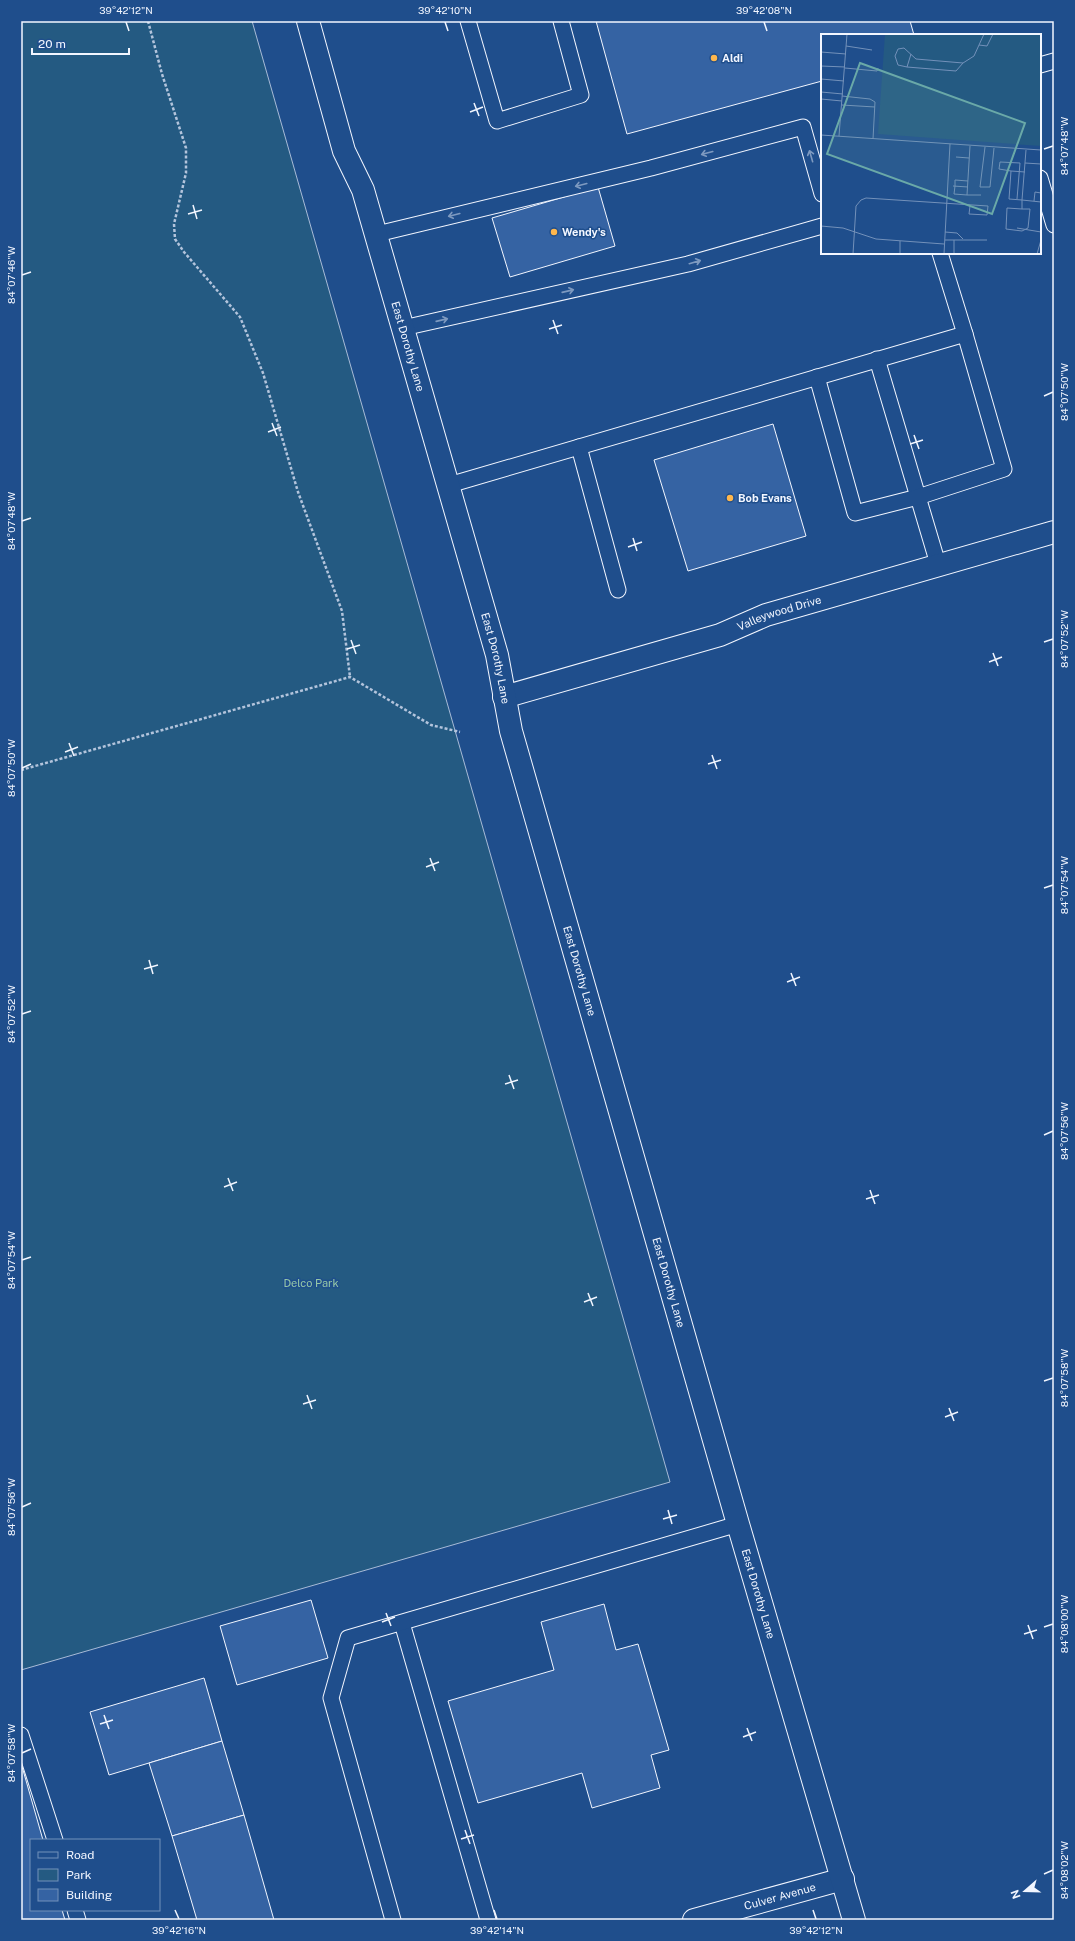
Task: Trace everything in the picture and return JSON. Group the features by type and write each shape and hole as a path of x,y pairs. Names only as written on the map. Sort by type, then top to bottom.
{"main road":[{"name":"East Dorothy Lane","path":"308,21 344,151 363,190 377,234 496,655 511,731 738,1524 854,1920"},
{"name":"Valleywood Drive","path":"504,697 720,635 766,614 1054,532"},
{"name":"Culver Avenue","path":"694,1920 843,1879"}],"lane":[{"path":"468,21 497,121 581,95 561,21"},
{"path":"1041,65 1054,61"},
{"path":"377,234 652,168 803,127 821,190"},
{"path":"1041,181 1054,224"},
{"path":"404,328 688,264 821,226"},
{"path":"817,377 855,513 918,497 1004,468 940,254"},
{"path":"449,486 965,334"},
{"path":"877,359 938,564"},
{"path":"579,447 618,590"},
{"path":"394,1920 331,1698 348,1638 738,1524"},
{"path":"402,1623 488,1920"},
{"path":"21,1735 55,1839"}],"path":[{"path":"148,21 162,74 186,148 186,173 174,224 175,238 184,252 240,317 263,373 298,492 342,612 350,677"},
{"path":"21,770 350,677 431,725 460,732"}],"green space":[{"name":"Delco Park","path":"21,21 252,21 670,1482 21,1670"}],"building":[{"name":"Aldi","path":"596,21 910,21 914,34 821,34 821,81 627,134"},
{"name":"Wendy's","path":"598,187 615,246 510,277 492,218"},
{"name":"Bob Evans","path":"773,424 806,536 688,571 654,460"},
{"path":"311,1600 328,1658 237,1685 220,1626"},
{"path":"604,1604 616,1650 638,1644 669,1750 651,1755 660,1788 592,1808 582,1773 478,1803 448,1701 554,1670 541,1622"},
{"path":"204,1678 222,1741 109,1775 90,1712"},
{"path":"222,1741 244,1815 172,1836 149,1763"},
{"path":"21,1763 43,1839 30,1839 30,1911 62,1911 65,1920 21,1920"},
{"path":"244,1815 274,1920 197,1920 172,1836"}],"place":[{"name":"Aldi","path":"714,58"},
{"name":"Wendy's","path":"554,232"},
{"name":"Bob Evans","path":"730,498"}]}
